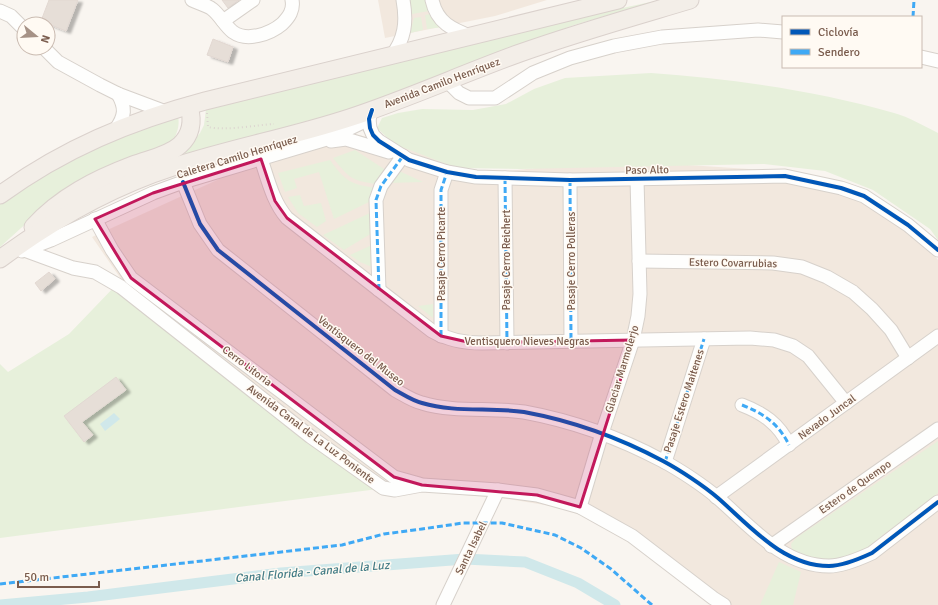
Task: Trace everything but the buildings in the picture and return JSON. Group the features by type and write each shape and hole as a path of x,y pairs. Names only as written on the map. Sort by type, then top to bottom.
{"main road":[{"path":"0,195 38,169 116,129 166,112 618,0"},
{"name":"Avenida Camilo Henríquez","path":"0,259 21,248 61,218 92,201 149,175 199,159 371,114 447,81 534,48 684,1"},
{"path":"21,248 45,215 76,192 119,170 169,152 179,146 186,138 191,127 189,106"}],"street":[{"path":"192,0 211,8 233,32 246,37 265,34 280,25 290,16 293,9 292,0"},
{"path":"223,21 253,0"},
{"path":"390,57 399,44 404,30 406,21 403,0"},
{"path":"432,0 436,12 443,22 472,37"},
{"path":"0,11 11,16 16,21"},
{"path":"447,81 459,93 469,98 494,98 533,73 570,58 614,46 662,37 758,30 782,32"},
{"path":"52,56 58,62 118,94 166,112"},
{"path":"922,57 938,61"},
{"path":"116,129 122,121 124,112 122,102 118,94"},
{"name":"Caletera Camilo Henríquez","path":"21,248 51,240 153,193 184,182 330,138 371,114"},
{"name":"Paso Alto","path":"371,114 370,128 373,135 379,141 417,163 447,172 470,176 570,180 785,176 841,188 864,196 912,228 938,250"},
{"name":"Paso Alto","path":"316,142 346,139 403,156"},
{"path":"379,290 376,200 381,186 403,156"},
{"name":"Ventisquero Nieves Negras","path":"261,159 275,201 280,210 303,231 432,331 441,336 462,342 750,338 774,340 793,346 808,356 846,403"},
{"name":"Pasaje Cerro Picarte","path":"441,336 441,190 447,172"},
{"name":"Pasaje Cerro Reichert","path":"505,178 507,342"},
{"name":"Glaciar Marmolerjo","path":"580,506 602,433 633,340 638,316 640,294 637,179"},
{"name":"Pasaje Cerro Polleras","path":"570,180 571,341"},
{"name":"Ventisquero del Museo","path":"184,182 200,224 218,250 395,390 421,403 440,408 524,412 589,428 622,440 665,462 716,497 771,546 794,559 819,565 830,566 860,559 872,553 938,502"},
{"name":"Cerro Litoria","path":"95,219 112,250 131,278 394,477 422,485"},
{"name":"Avenida Canal de La Luz Poniente","path":"21,248 73,268 95,272 122,287 311,437 383,488 395,490 422,485 498,490 537,496 580,506 632,536 724,605"},
{"name":"Estero Covarrubias","path":"639,261 773,262 802,267 827,277 853,292 872,309 891,330 908,358"},
{"name":"Nevado Juncal","path":"716,497 938,336"},
{"name":"Pasaje Estero Maitenes","path":"665,462 704,339"},
{"path":"742,405 753,409 774,424 784,435 789,445"},
{"name":"Estero de Quempo","path":"771,546 938,429"},
{"name":"Santa Isabel","path":"446,600 498,490"}],"highlighted area":[{"path":"261,159 275,201 287,218 441,336 472,343 633,340 580,507 537,495 422,485 394,477 131,278 95,219 153,193"}],"shaded area":[{"path":"378,0 547,0 495,16 385,38"},
{"path":"331,128 430,153 480,174 611,160 749,169 855,195 926,243 938,260 938,605 717,605 656,557 582,511 501,498 388,489 130,292 92,237"}],"green space":[{"path":"409,0 427,0 429,11 412,14"},
{"path":"660,0 574,25 357,108 80,196 187,149 200,133 204,125 206,109 533,27"},
{"path":"430,14 443,27 427,29 425,15"},
{"path":"421,17 423,30 410,33 414,18"},
{"path":"651,73 743,82 834,98 900,115 938,133 938,240 930,229 873,190 825,171 764,164 520,169 457,168 394,144 377,128 382,118 398,113 422,109 473,110 506,104 534,89 565,78"},
{"path":"178,116 178,129 173,141 51,201 0,247 0,204 39,177 105,142"},
{"path":"355,150 384,169 386,172 377,184 356,180 347,174 333,158"},
{"path":"330,160 344,177 354,183 376,188 371,201 334,219 319,172 294,179 297,188 285,192 278,173"},
{"path":"397,170 423,182 388,183"},
{"path":"300,195 304,206 321,203 326,221 317,227 298,213 288,197"},
{"path":"372,212 372,233 344,250 323,235"},
{"path":"372,245 372,267 360,262 350,255"},
{"path":"117,284 378,489 0,538 0,364 8,372 69,334"},
{"path":"433,304 433,318 418,306"},
{"path":"938,441 938,493 870,546 848,557 828,560 809,558 792,550 791,544 796,538"},
{"path":"779,562 801,572 793,605 760,605"}],"water":[{"path":"114,413 120,419 105,431 100,424"}],"waterway":[{"name":"Canal Florida - Canal de la Luz","path":"0,605 88,597 281,573 465,559 525,562 578,583 615,605"}],"marked path":[{"path":"913,16 914,0"},
{"path":"379,290 376,200 381,186 403,156"},
{"path":"441,336 441,190 447,172"},
{"path":"505,178 507,343"},
{"path":"570,180 571,341"},
{"path":"665,462 704,339"},
{"path":"742,405 770,420 780,431 789,445"},
{"path":"0,584 342,545 384,534 463,523 502,523 555,535 581,548 611,569 652,605"}],"cycle path":[{"path":"372,110 369,119 370,128 373,135 379,141 409,160 447,172 476,177 570,180 785,176 841,188 864,196 908,225 938,250"},
{"path":"183,182 200,224 218,250 395,390 415,401 447,408 524,412 560,420 596,431 647,453 684,473 706,488 755,532 782,552 812,564 829,566 840,565 872,553 938,502"}]}
